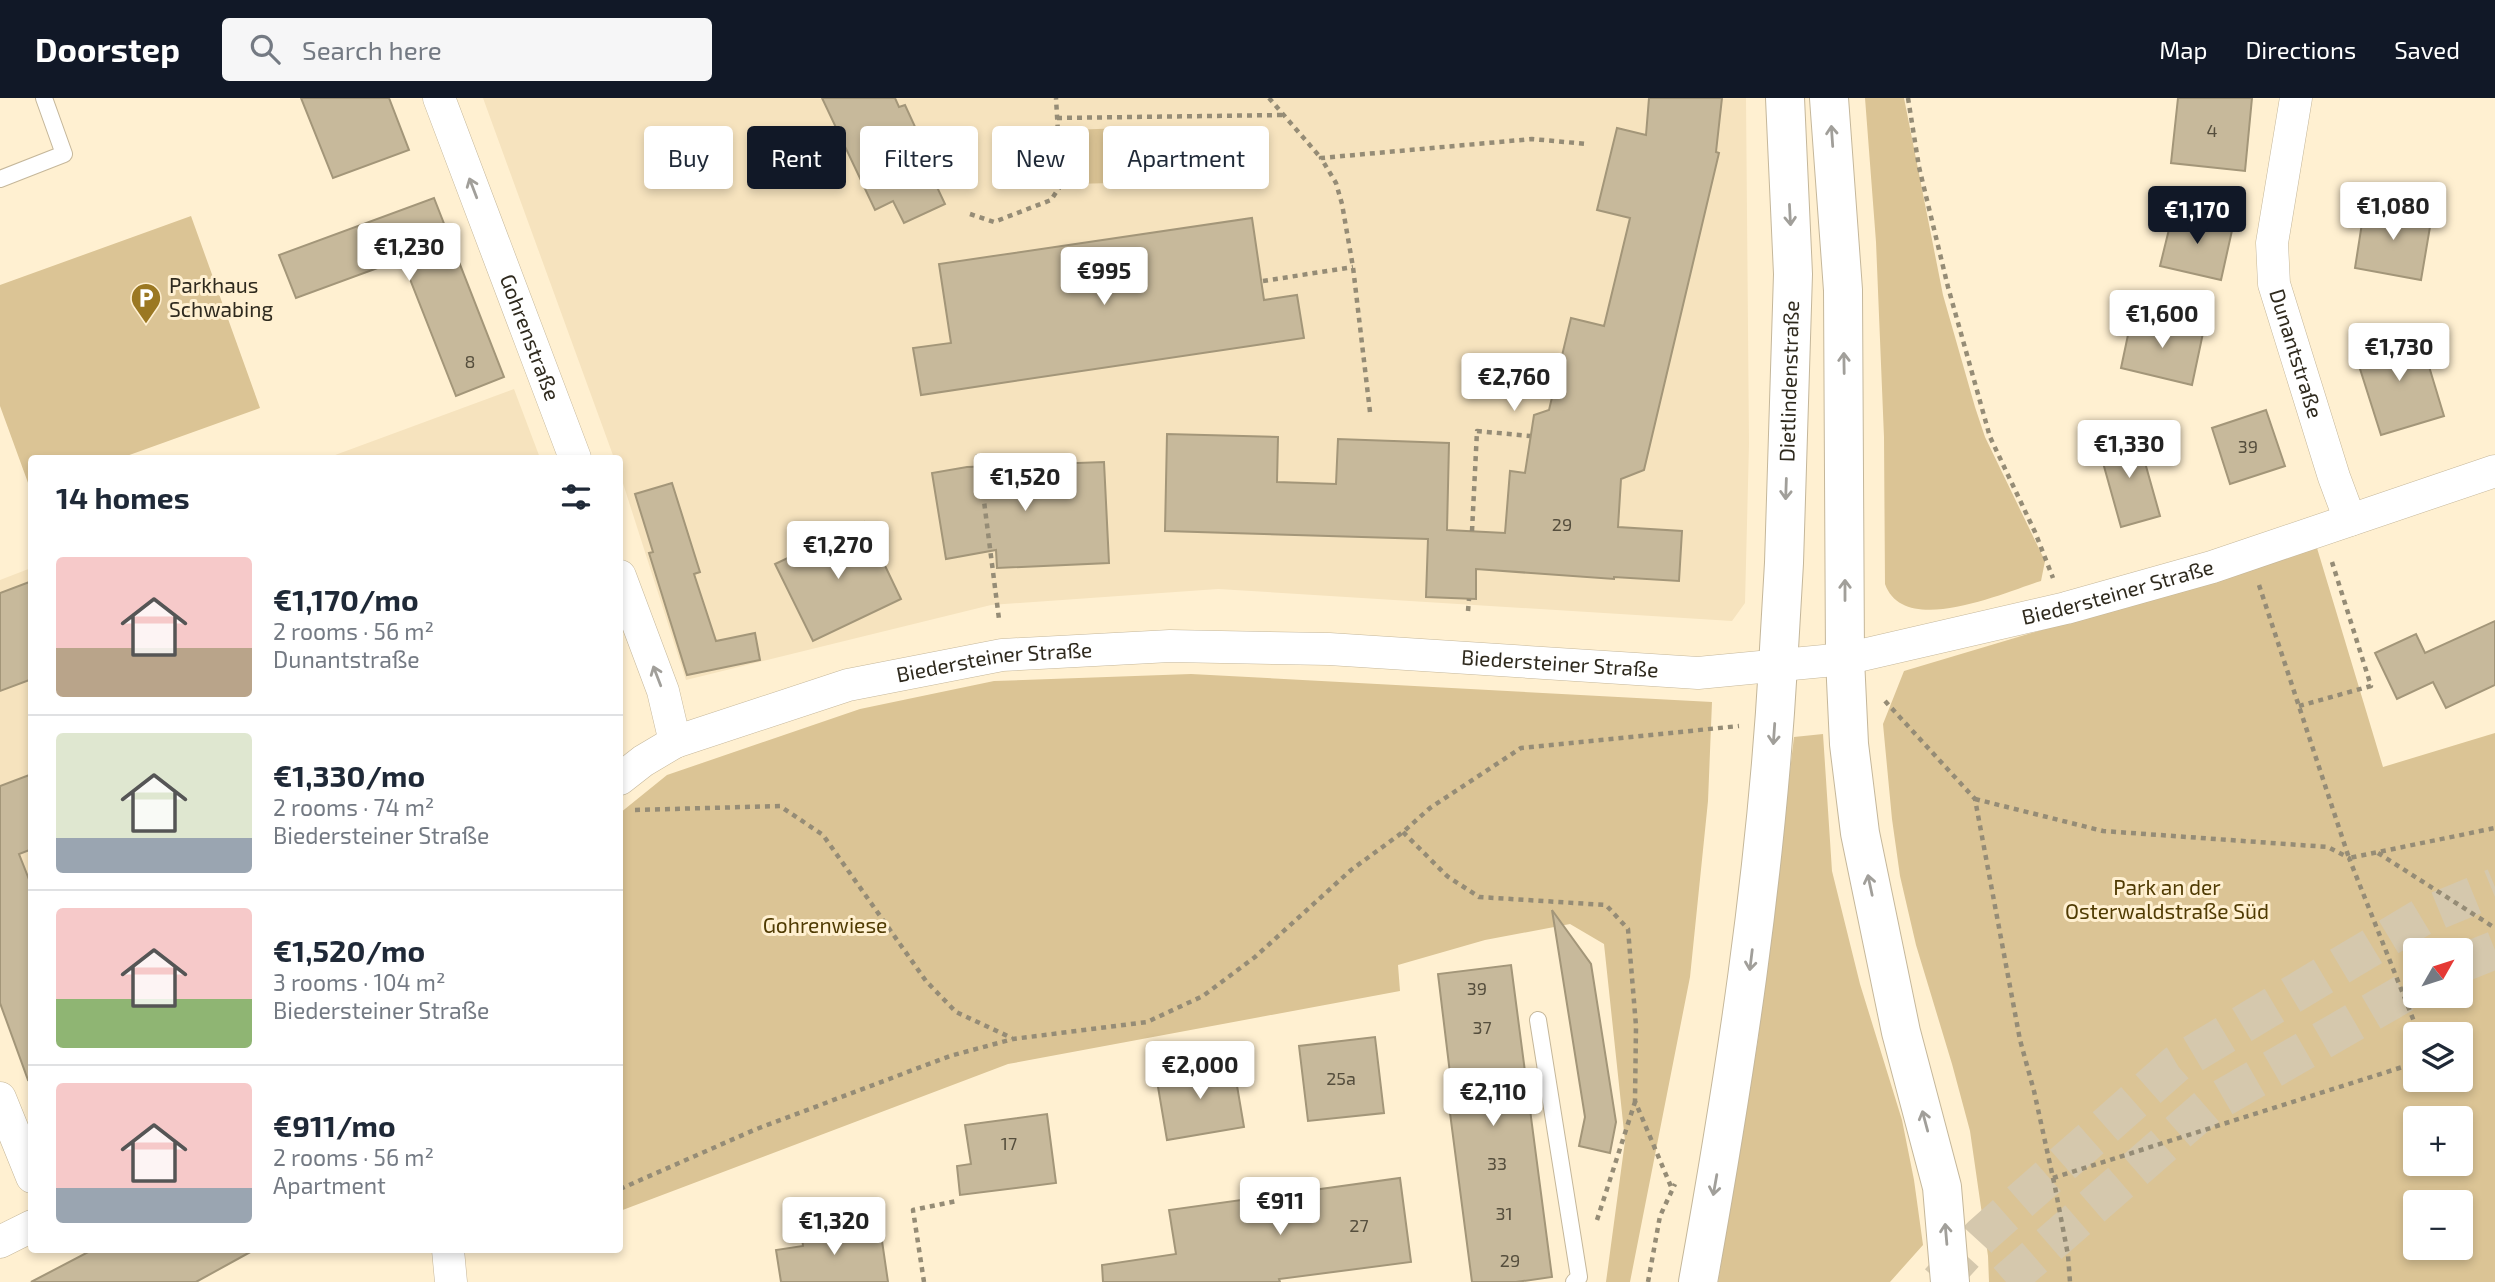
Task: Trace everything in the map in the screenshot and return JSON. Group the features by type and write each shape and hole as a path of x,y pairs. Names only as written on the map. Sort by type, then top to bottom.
{"main road":[{"name":"Dietlindenstraße","path":"1698,1282 1751,959 1773,744 1784,563 1793,274 1784,98"},
{"path":"1829,98 1843,290 1845,659 1849,744 1860,833 1901,1032 1942,1187 1950,1282"}],"street":[{"name":"Gohrenstraße","path":"439,98 574,455"},
{"name":"Dunantstraße","path":"2296,98 2272,243 2274,284 2350,520"},
{"name":"Biedersteiner Straße","path":"623,777 675,742 848,685 1002,655 1183,646 1329,649 1698,673 1845,659 2066,608 2249,554 2495,471"},
{"path":"623,584 663,691 675,742"},
{"path":"0,1098 28,1167"},
{"path":"0,1241 28,1228"},
{"path":"448,1253 451,1282"}],"lane":[{"path":"0,179 64,154 44,98"},
{"path":"1538,1020 1577,1279"}],"path":[{"path":"970,214 994,222 1051,200 1057,194 1061,186 1056,98"},
{"path":"1269,98 1321,158 1336,183 1353,267 1370,412"},
{"path":"1908,98 1919,167 1948,288 1990,437 2035,532 2066,608"},
{"path":"1058,118 1283,114"},
{"path":"1321,158 1532,139 1587,144"},
{"path":"1263,281 1353,267"},
{"path":"1472,531 1477,431 1530,436"},
{"path":"978,454 999,619"},
{"path":"2249,554 2349,858 2414,1022"},
{"path":"2299,706 2371,686 2331,558"},
{"path":"1468,611 1469,599"},
{"path":"1845,659 1975,799 2020,1040 2035,1091 2053,1178 2068,1255 2070,1282"},
{"path":"623,1188 754,1130 950,1056 1013,1039 1147,1022 1203,996 1255,957 1351,870 1403,832 1430,808 1521,748 1741,726"},
{"path":"1975,799 2103,831 2328,847 2349,858 2495,828"},
{"path":"632,810 695,806 780,806 823,835 926,981 956,1012 1013,1039"},
{"path":"1403,832 1447,876 1479,897 1606,905 1628,929 1636,1026 1635,1101 1577,1279"},
{"path":"2378,853 2495,928"},
{"path":"2053,1178 2403,1067"},
{"path":"1635,1101 1672,1189"},
{"path":"924,1282 913,1210 957,1201"},
{"path":"1656,1239 1667,1241"}],"shaded area":[{"path":"483,98 1746,98 1749,444 1745,603 1732,621 1218,589 991,605 686,680 623,483 623,455 613,455"},
{"path":"514,389 539,455 335,455"},
{"path":"28,569 28,972 0,983 0,580"}],"green space":[{"path":"1865,98 1904,98 1943,295 1975,407 1985,437 2045,561 2041,581 1957,607 1933,610 1912,608 1896,600 1885,584 1884,437 1876,242"},
{"path":"1089,129 1103,129 1103,183 1089,184"},
{"path":"191,216 260,408 129,455 28,455 28,483 0,406 0,285"},
{"name":"Park an der Osterwaldstraße Süd","path":"2317,548 2383,767 2495,733 2495,1282 1989,1282 1988,1256 1970,1131 1916,945 1900,876 1883,724 1904,671"},
{"name":"Gohrenwiese","path":"1191,674 1712,702 1708,801 1690,977 1630,1282 1606,1282 1625,1141 1604,944 1570,924 1485,940 1398,965 1400,991 1008,1064 623,1210 623,811 667,775 860,709 994,681"},
{"path":"1823,734 1832,871 1860,984 1902,1120 1923,1245 1890,1282 1718,1282 1758,1040 1794,737"}],"building":[{"path":"301,98 389,98 409,150 333,178"},
{"path":"822,98 895,98 899,107 905,105 915,126 860,126 860,178 846,149 846,126 835,126"},
{"path":"1649,98 1722,98 1716,152 1719,153 1644,470 1621,479 1618,527 1682,531 1679,581 1476,569 1476,599 1426,597 1428,539 1165,531 1167,434 1278,437 1277,482 1336,484 1338,439 1449,443 1447,530 1505,533 1510,471 1525,473 1534,415 1549,410 1571,318 1604,326 1630,218 1597,210 1617,128 1646,135"},
{"path":"2178,98 2252,98 2245,171 2171,163"},
{"path":"865,189 938,189 945,204 904,223 893,201 875,210"},
{"path":"434,198 504,377 456,396 402,259 296,298 279,255"},
{"path":"2365,204 2432,215 2421,280 2355,268"},
{"path":"2173,213 2233,226 2221,280 2160,266"},
{"path":"1252,218 1264,300 1297,295 1304,338 921,395 913,348 951,343 939,264"},
{"path":"2132,316 2203,333 2192,385 2121,368"},
{"path":"2418,330 2444,416 2381,435 2354,350"},
{"path":"2266,410 2285,466 2230,484 2212,428"},
{"path":"2137,434 2160,516 2121,527 2098,445"},
{"path":"1104,462 1109,563 997,568 996,550 946,559 932,473 967,467"},
{"path":"672,483 700,572 694,574 716,641 755,633 760,660 687,675 649,553 653,552 635,494"},
{"path":"864,522 901,599 813,641 775,564"},
{"path":"28,582 28,680 0,691 0,593"},
{"path":"2495,621 2495,685 2446,708 2433,682 2397,699 2375,653 2416,634 2425,653"},
{"path":"28,776 28,851 19,854 28,877 28,1080 0,1003 0,786"},
{"path":"1552,910 1591,964 1616,1122 1610,1153 1579,1146 1585,1117"},
{"path":"1511,965 1552,1277 1516,1282 1472,1282 1447,1090 1452,1090 1438,974"},
{"path":"1375,1037 1384,1113 1308,1121 1299,1046"},
{"path":"1233,1062 1244,1127 1167,1140 1156,1075"},
{"path":"1047,1114 1056,1183 960,1195 957,1166 971,1164 965,1125"},
{"path":"1400,1178 1411,1262 1279,1279 1280,1282 1103,1282 1102,1265 1176,1254 1169,1210"},
{"path":"854,1222 856,1238 881,1234 888,1282 781,1282 776,1250 803,1246 801,1230"},
{"path":"86,1253 249,1253 196,1282 31,1282"}],"tunnel":[{"path":"1939,1282 1981,1236 2176,1064 2422,917 2495,887"},
{"path":"2473,959 2495,950"},
{"path":"2006,1282 2207,1107 2403,994"}],"place":[{"name":"Parkhaus Schwabing","path":"146,325"}]}
